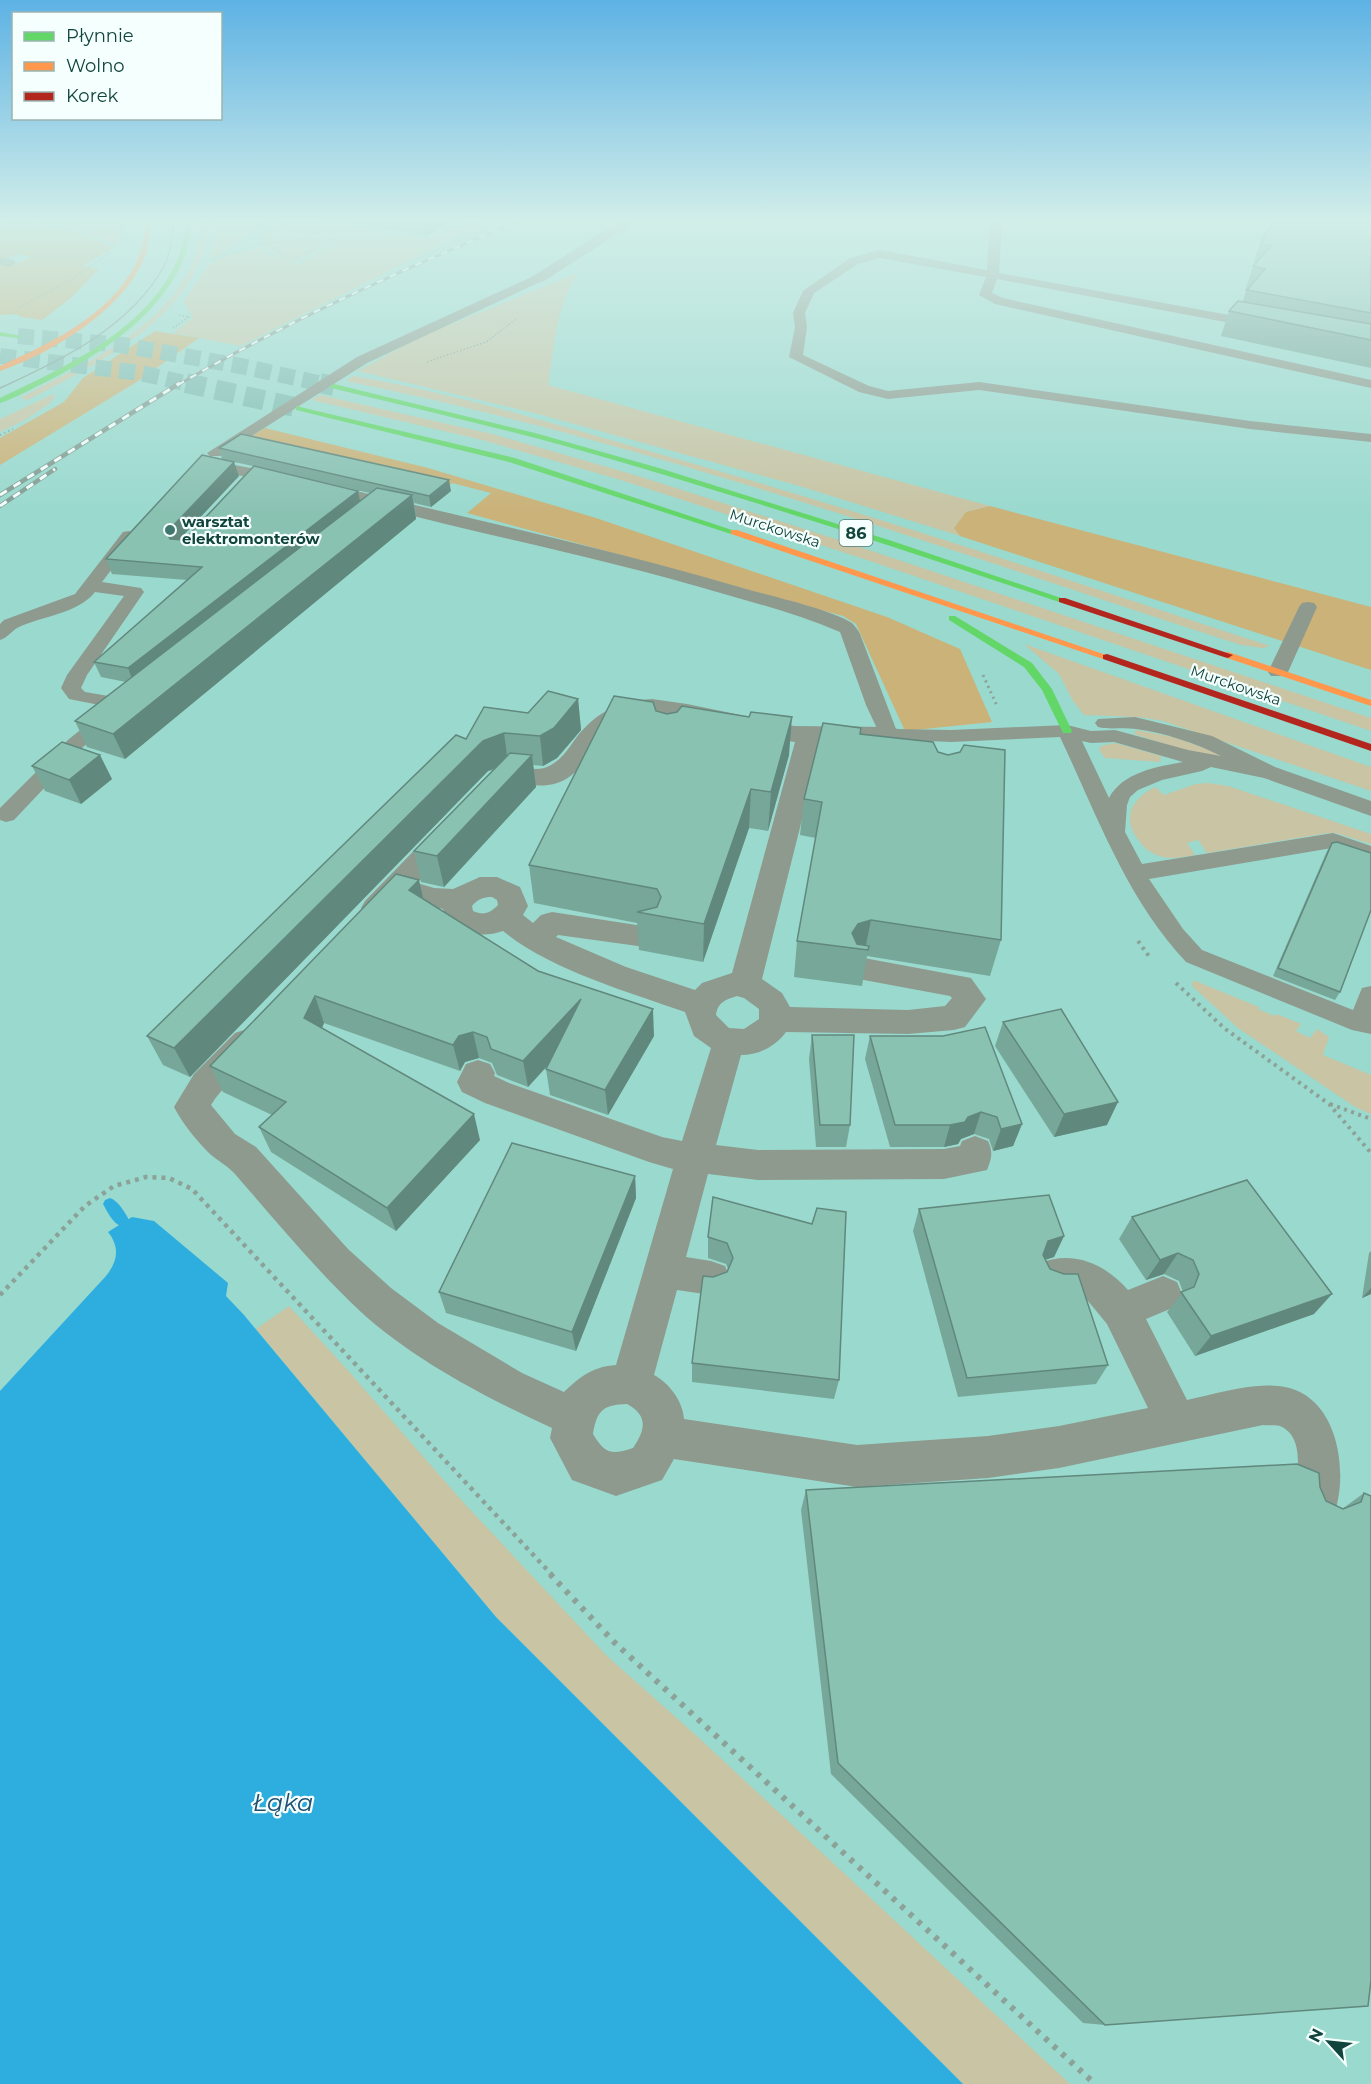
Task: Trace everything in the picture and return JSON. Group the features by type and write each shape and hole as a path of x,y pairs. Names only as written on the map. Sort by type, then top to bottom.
{"main road":[{"path":"0,369 54,341 87,318"},
{"path":"0,401 91,353 137,318"},
{"path":"0,334 18,336"},
{"name":"Murckowska","path":"334,386 494,424 688,479 1371,702"},
{"name":"Murckowska","path":"299,408 512,460 905,588 1371,748"},
{"path":"905,588 1028,665 1047,688 1067,731"}],"street":[{"path":"355,930 472,808 510,772 548,777 564,770 596,728 614,714 637,708 660,707 756,728 821,735 850,752 889,747"},
{"path":"673,734 736,736 756,728"},
{"path":"745,985 821,735"},
{"path":"396,887 434,898 460,900 465,894 480,887 497,887 510,894 513,906 506,918 534,940 615,975 701,1005"},
{"path":"534,940 552,923 645,936"},
{"path":"775,1019 908,1022 954,1018 970,999 960,986 948,982 864,970"},
{"path":"745,985 754,987 768,996 775,1009 774,1023 764,1035 748,1042 729,1042 712,1035 701,1023 699,1009 705,996 719,987 745,985"},
{"path":"264,1024 206,1084 191,1107 223,1144 243,1158 335,1261 377,1301 424,1336 508,1387 575,1418"},
{"path":"631,1384 729,1042"},
{"path":"478,1073 474,1082 497,1093 662,1152 694,1158 758,1165 944,1164 974,1159 975,1151"},
{"path":"663,1270 711,1278"},
{"path":"1054,1275 1081,1275 1102,1289 1121,1311 1176,1422"},
{"path":"1121,1311 1163,1294"},
{"path":"631,1384 651,1395 663,1414 664,1437 647,1464 616,1475 587,1465 571,1438 577,1407 600,1386 631,1384"},
{"path":"664,1437 857,1466 988,1457 1059,1447 1263,1405 1283,1406 1307,1421 1316,1442 1321,1474 1317,1505"}],"lane":[{"path":"186,477 203,462 362,360 452,318"},
{"path":"800,318 801,327 796,357 864,389 888,395 979,386 1250,425 1371,438"},
{"path":"1076,318 1371,384"},
{"path":"1228,318 1280,328"},
{"path":"203,462 295,481"},
{"path":"238,489 254,472"},
{"path":"315,486 378,504 581,549 672,573 842,625 852,634 889,747 951,736 1067,731 1091,737 1116,736 1186,756 1268,772 1371,809"},
{"path":"360,518 378,504"},
{"path":"0,633 10,624 81,598 140,523"},
{"path":"6,815 76,743 130,700 82,697 76,695 70,688 135,592 92,586"},
{"path":"1278,672 1308,607"},
{"path":"1067,731 1136,873 1176,940 1194,956 1366,1024 1371,995"},
{"path":"1115,831 1117,800 1126,789 1155,774 1176,768 1206,765 1268,772"},
{"path":"1136,873 1333,840 1371,854"}],"path":[{"path":"172,328 188,318"},
{"path":"1371,1119 1329,1104 1371,1153"},
{"path":"0,1295 85,1206 114,1186 146,1177 158,1177 169,1178 192,1189 614,1642 1095,2084"}],"shaded area":[{"path":"151,318 158,318 102,360 28,400 20,398 94,359"},
{"path":"193,318 296,318 241,346 173,333"},
{"path":"466,318 559,318 548,385 990,506 966,512 954,528 960,536 796,485 538,414 358,371 424,335"},
{"path":"155,331 199,338 135,383 0,465 0,438 64,402 83,378"},
{"path":"353,376 468,400 733,475 963,546 1270,646 1262,648 1241,645 797,500 685,466 460,406 346,381"},
{"path":"51,395 56,395 49,404 25,420 0,432 0,419"},
{"path":"320,395 492,434 638,476 842,541 1371,718 1371,731 867,560 621,480 482,440 312,400"},
{"path":"265,428 428,468 596,518 887,617 960,649 992,722 905,731 856,624 843,616 467,513 491,493 452,483 426,504 242,442"},
{"path":"990,506 1371,607 1371,670 960,536 954,528 966,512"},
{"path":"1024,644 1371,767 1371,791 1163,721 1139,717 1084,715 1073,701 1059,674"},
{"path":"1136,730 1173,737 1232,758 1199,755 1137,735 1134,733"},
{"path":"1115,743 1161,756 1160,762 1105,758 1099,750 1101,746"},
{"path":"1196,784 1228,786 1371,834 1371,844 1336,833 1328,833 1207,853 1198,840 1187,843 1195,855 1172,858 1159,856 1144,847 1134,834 1130,818 1134,804 1139,798 1155,787 1164,795"},
{"path":"1193,980 1259,1007 1258,1009 1275,1016 1277,1014 1301,1024 1296,1031 1310,1038 1317,1029 1329,1037 1323,1055 1371,1075 1371,1114 1355,1107 1238,1028 1192,986"},
{"path":"289,1306 463,1502 607,1656 699,1738 1070,2084 963,2084 496,1617 256,1329"}],"water":[{"name":"Łąka","path":"132,1217 154,1221 228,1283 226,1296 496,1617 963,2084 0,2084 0,1391 106,1276 113,1265 116,1254 114,1243 108,1232"}],"building":[{"path":"1265,318 1338,318 1371,324 1371,340"},
{"path":"241,434 449,480 429,496 219,448"},
{"path":"202,455 234,462 170,529 168,535 170,539 184,540 254,466 358,491 128,668 94,662 202,567 106,559"},
{"path":"377,488 412,495 113,734 75,721"},
{"path":"548,691 578,699 554,728 540,736 504,733 483,741 174,1048 147,1036 456,735 466,739 484,707 528,713"},
{"path":"614,696 653,702 656,711 667,714 677,712 682,706 749,717 751,712 792,717 771,792 751,789 704,924 637,912 657,907 661,897 657,889 529,865"},
{"path":"823,723 861,728 860,734 933,742 938,752 948,755 960,752 964,745 1005,750 1001,940 871,920 858,924 852,933 857,944 869,946 868,950 797,941 822,802 804,799"},
{"path":"62,742 100,755 69,780 32,766"},
{"path":"510,753 532,755 437,856 414,851"},
{"path":"1337,842 1371,853 1371,910 1340,992 1278,968 1332,843"},
{"path":"396,874 419,880 409,890 538,971 653,1009 605,1090 546,1069 581,999 523,1061 491,1049 487,1037 473,1032 459,1036 453,1045 315,996 304,1018 474,1114 387,1208 259,1127 286,1102 210,1066"},
{"path":"1061,1009 1118,1102 1064,1114 1003,1022"},
{"path":"985,1027 1022,1124 1001,1129 997,1117 981,1112 968,1117 965,1122 950,1125 895,1125 870,1036 943,1036"},
{"path":"812,1035 854,1035 850,1125 820,1125"},
{"path":"512,1143 635,1176 572,1332 439,1292"},
{"path":"1247,1180 1332,1294 1211,1336 1181,1292 1194,1287 1199,1274 1193,1260 1178,1253 1160,1260 1132,1217"},
{"path":"1049,1195 1064,1236 1048,1241 1043,1255 1050,1269 1064,1274 1078,1274 1108,1365 967,1378 919,1209"},
{"path":"713,1197 812,1224 817,1208 846,1212 839,1380 692,1363 703,1276 713,1277 727,1272 733,1258 727,1243 708,1237"},
{"path":"1297,1464 1319,1473 1320,1487 1326,1501 1343,1509 1361,1502 1364,1493 1371,1496 1371,1980 1368,2006 1105,2025 838,1763 806,1490"}],"waterway":[{"path":"110,1204 123,1222"}],"tunnel":[{"path":"18,336 122,345 246,367 327,385"},
{"path":"0,356 141,373 193,385"},
{"path":"186,383 299,408"},
{"path":"320,383 334,386"}],"tram line":[{"path":"0,388 70,354 120,318"}],"railway":[{"path":"178,385 302,318"},
{"path":"0,495 180,383"},
{"path":"0,506 55,469"}],"traffic: fast":[{"path":"0,401 79,361 104,345 137,318"},
{"path":"0,334 18,336"},
{"path":"334,386 532,435 656,470 831,524 1062,600"},
{"path":"299,408 512,460 734,532"},
{"path":"952,618 1028,665 1047,689 1067,731"}],"traffic: slow":[{"path":"0,369 59,340 91,318"},
{"path":"734,532 1107,657"},
{"path":"1228,655 1371,703"}],"traffic: jam":[{"path":"1062,600 1228,655"},
{"path":"1107,657 1371,748"}],"place":[{"name":"warsztat elektromonterów","path":"170,530"}]}
